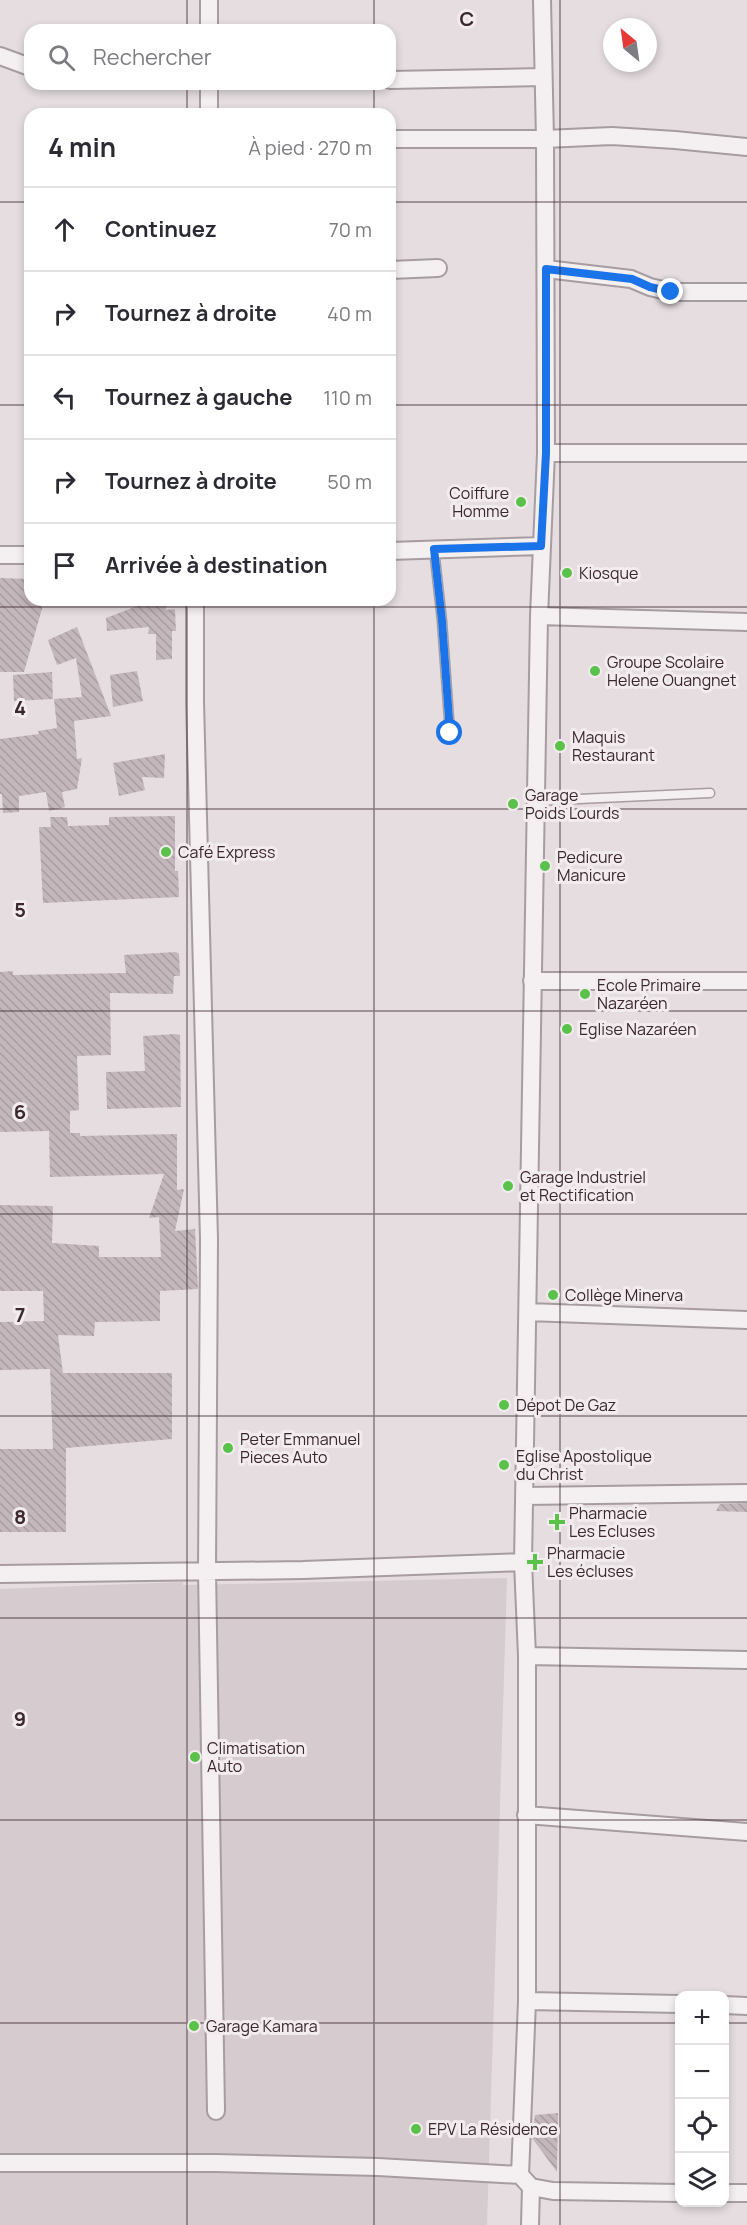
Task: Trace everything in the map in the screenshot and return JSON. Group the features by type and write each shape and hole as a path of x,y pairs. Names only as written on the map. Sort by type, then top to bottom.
{"street":[{"path":"209,0 209,24"},
{"path":"530,2225 525,2181 527,1656 524,1562 539,616 546,453 542,0"},
{"path":"0,56 24,65"},
{"path":"396,80 542,76"},
{"path":"209,90 209,108"},
{"path":"396,139 545,139 612,136 747,147"},
{"path":"396,270 438,268"},
{"path":"546,269 632,279 650,287 671,292 747,292"},
{"path":"546,453 747,453"},
{"path":"396,551 541,546"},
{"path":"0,555 24,555"},
{"path":"195,606 195,702 209,1239 207,1571 216,2111"},
{"path":"539,616 747,622"},
{"path":"532,981 747,981"},
{"path":"528,1311 747,1320"},
{"path":"525,1496 747,1492"},
{"path":"0,1574 303,1570 524,1562"},
{"path":"527,1656 747,1660"},
{"path":"526,1815 747,1832"},
{"path":"527,2001 675,2004"},
{"path":"729,2005 747,2006"},
{"path":"0,2163 216,2163 355,2166 525,2181 553,2191 675,2193"},
{"path":"729,2193 747,2193"}],"lane":[{"path":"434,549 450,733"},
{"path":"536,801 710,792"}],"shaded area":[{"path":"507,1578 487,2225 0,2225 0,1589 183,1582 183,1585"}],"building":[{"path":"0,578 24,579 24,606 41,606 42,609 24,672 0,672"},
{"path":"137,606 166,606 166,610 175,609 176,631 172,631 172,659 156,660 156,634 148,634 149,627 107,631 106,618"},
{"path":"77,627 111,716 74,721 77,759 82,758 77,789 62,792 65,807 49,811 46,792 19,796 19,812 3,813 2,794 0,794 0,739 39,734 38,731 57,728 54,699 82,697 76,658 57,665 48,640"},
{"path":"137,671 143,701 113,707 110,675"},
{"path":"52,672 53,699 14,701 13,675"},
{"path":"165,754 164,778 142,777 145,790 119,796 113,763"},
{"path":"175,816 175,871 178,871 179,897 43,903 39,827 51,827 50,817 67,817 68,826 109,825 109,817"},
{"path":"176,952 179,954 180,976 174,976 173,994 110,993 111,1055 77,1056 79,1110 70,1111 70,1133 80,1133 80,1136 177,1134 177,1190 184,1189 175,1231 195,1229 198,1289 160,1291 160,1321 95,1322 94,1336 58,1335 63,1373 172,1373 172,1439 66,1448 66,1532 0,1532 0,1449 53,1449 50,1369 0,1370 0,1322 44,1321 43,1291 0,1291 0,1205 53,1206 52,1243 99,1246 99,1257 161,1257 159,1217 149,1218 164,1174 50,1177 49,1131 0,1132 0,972 13,971 13,975 126,973 124,955"},
{"path":"180,1035 181,1107 107,1109 106,1072 145,1071 143,1036"},
{"path":"747,1503 747,1512 716,1511 720,1504"},
{"path":"558,2113 557,2172 532,2138 535,2115"}],"place":[{"name":"Coiffure Homme","path":"521,502"},
{"name":"Kiosque","path":"567,573"},
{"name":"Groupe Scolaire Helene Ouangnet","path":"595,671"},
{"name":"Maquis Restaurant","path":"560,746"},
{"name":"Garage Poids Lourds","path":"513,804"},
{"name":"Café Express","path":"166,852"},
{"name":"Pedicure Manicure","path":"545,866"},
{"name":"Ecole Primaire Nazaréen","path":"585,994"},
{"name":"Eglise Nazaréen","path":"567,1029"},
{"name":"Garage Industriel et Rectification","path":"508,1186"},
{"name":"Collège Minerva","path":"553,1295"},
{"name":"Dépot De Gaz","path":"504,1405"},
{"name":"Peter Emmanuel Pieces Auto","path":"228,1448"},
{"name":"Eglise Apostolique du Christ","path":"504,1465"},
{"name":"Pharmacie Les Ecluses","path":"557,1522"},
{"name":"Pharmacie Les écluses","path":"535,1562"},
{"name":"Climatisation Auto","path":"195,1757"},
{"name":"Garage Kamara","path":"194,2026"},
{"name":"EPV La Résidence","path":"416,2129"}],"route":[{"path":"450,733 434,549 541,546 546,453 546,269 632,279 650,287 671,292"}]}
